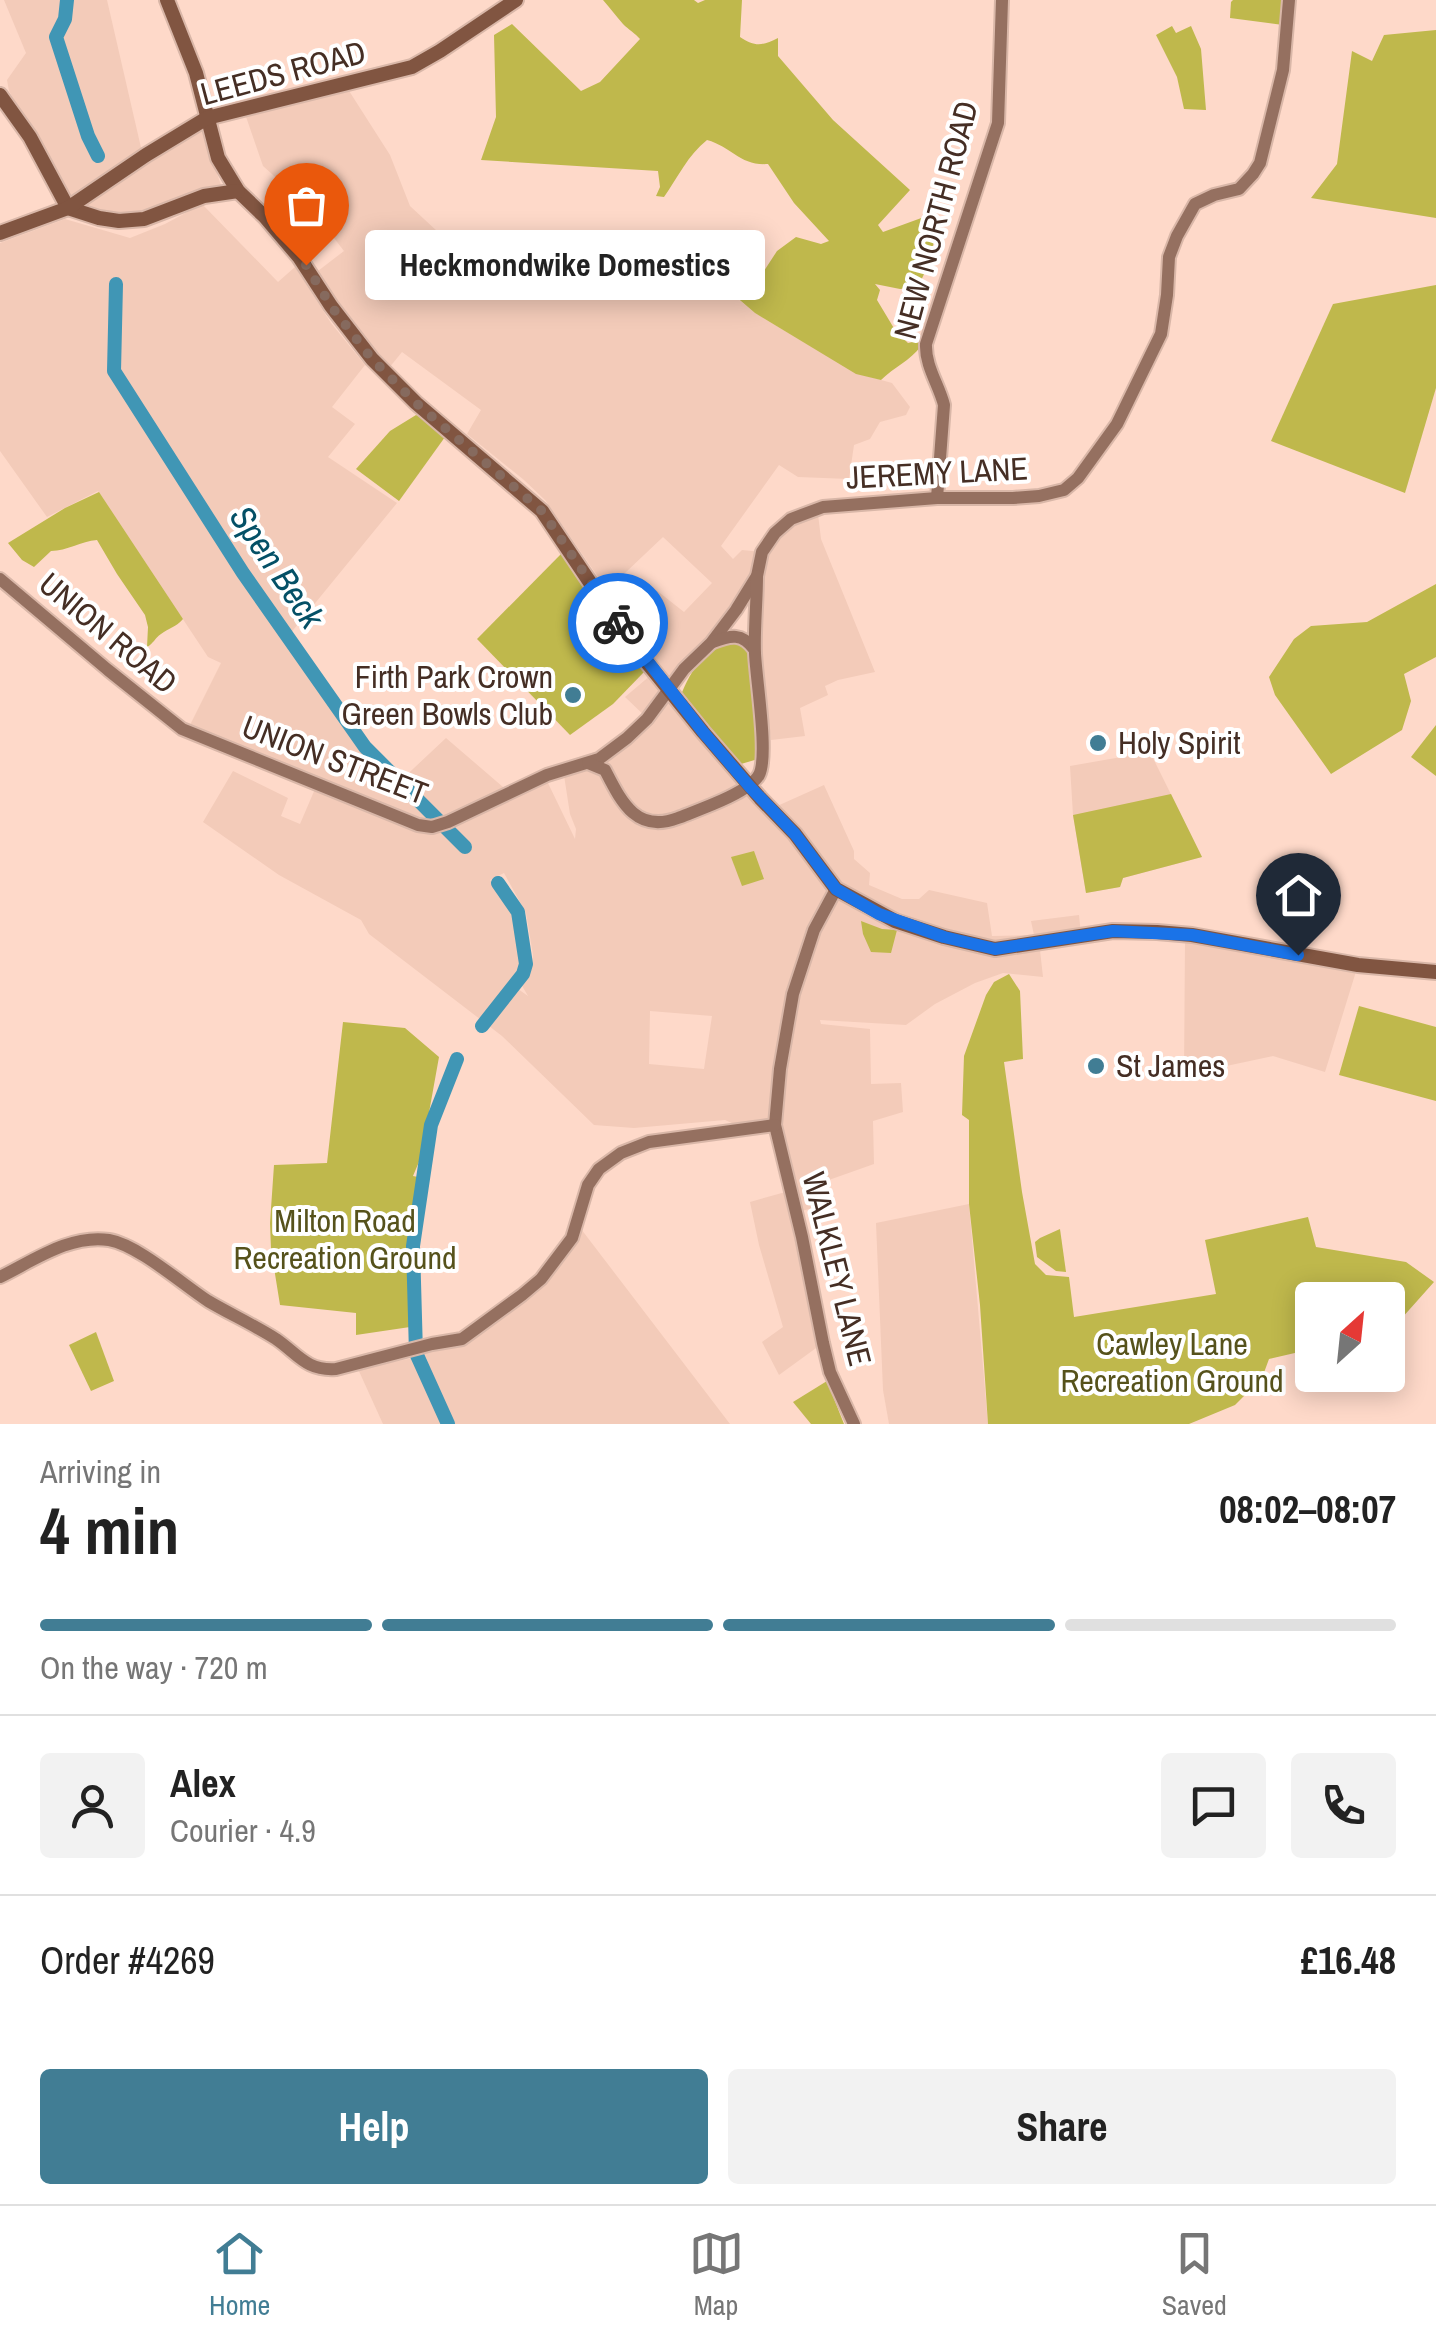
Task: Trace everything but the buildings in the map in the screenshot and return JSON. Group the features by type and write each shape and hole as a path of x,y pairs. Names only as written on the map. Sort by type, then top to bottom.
{"main road":[{"path":"168,0 196,73 218,158 238,191 306,265 331,306 372,359 416,403 542,511 628,639 750,787 795,834 836,889 895,921 995,949 1113,931 1156,932 1358,965 1436,972"},
{"name":"LEEDS ROAD","path":"0,233 68,208 207,118 412,67 516,0"},
{"path":"0,95 30,137 68,208 98,218 144,219 204,196 238,191"}],"street":[{"name":"NEW NORTH ROAD","path":"936,498 943,412 940,391 925,357 926,344 998,123 1002,0"},
{"name":"JEREMY LANE","path":"790,520 822,507 1053,494 1078,478 1127,408 1161,334 1169,257 1195,204 1239,188 1260,163 1279,87 1289,0"},
{"name":"UNION STREET","path":"182,729 418,826 432,828 547,774 599,759 647,719 736,610 757,576 762,552 790,520"},
{"path":"588,763 605,770 620,802 652,822 676,819 750,787 759,775 763,746 754,648 757,576"},
{"name":"UNION ROAD","path":"0,579 182,729"},
{"path":"711,643 739,636 754,648"},
{"path":"608,775 612,749"},
{"name":"WALKLEY LANE","path":"836,889 802,962 780,1070 775,1125 802,1236 822,1344 854,1424"},
{"path":"827,906 856,902"},
{"path":"0,1277 56,1248 81,1241 110,1240 136,1252 237,1319 277,1340 305,1363 322,1370 336,1369 462,1339 522,1296 541,1279 572,1238 591,1180 621,1152 650,1142 775,1125"}],"shaded area":[{"path":"4,0 107,0 142,152 70,199 9,91 7,80 26,53"},
{"path":"344,83 390,155 410,206 438,232 449,253 679,255 755,313 856,373 892,383 910,407 906,415 880,422 870,439 854,445 849,479 798,477 779,465 721,546 733,559 742,550 762,552 791,519 818,514 821,539 875,672 825,686 828,695 800,708 805,736 771,740 753,591 669,690 775,807 824,785 854,851 854,859 870,873 869,885 902,899 919,899 929,890 987,903 992,936 1034,935 1031,921 1079,915 1082,944 1040,950 1043,977 1003,973 935,1004 906,1025 820,1020 821,1024 870,1029 871,1084 901,1083 903,1112 873,1121 874,1164 826,1181 830,1204 797,1212 823,1343 779,1375 762,1342 783,1327 750,1202 789,1191 775,1125 737,1131 734,1124 725,1120 634,1128 594,1125 502,1036 369,934 361,920 279,875 203,822 233,771 288,798 281,816 300,824 315,789 414,830 437,831 431,820 415,817 190,725 221,663 208,657 98,491 47,517 0,451 0,243 65,219 130,238 202,204 278,282 295,267 331,323 365,365 332,407 355,424 328,457 397,503 285,640 344,726 397,784 446,738 510,797 547,781 575,839 563,769 588,763 647,718 625,697 658,669 608,602 626,585 634,592 646,582 684,612 712,583 663,537 607,590 545,500 467,434 481,410 402,352 389,368 354,331 314,274 344,251 317,216 312,184 283,184 263,166 243,108","holes":["504,873 526,913 533,955 532,966 521,984 528,996 508,982 524,962 511,903 490,880","650,1011 712,1016 704,1069 649,1064"]},
{"path":"202,130 221,185 133,216 80,210 85,204"},
{"path":"1150,752 1202,857 1123,878 1120,887 1086,893 1073,815 1070,766"},
{"path":"1185,941 1358,965 1325,1072 1273,1056 1184,1075"},
{"path":"969,1204 988,1424 889,1424 883,1390 876,1223"},
{"path":"578,1225 730,1424 448,1424 416,1353 462,1339 522,1295"},
{"path":"413,1358 443,1424 383,1424 358,1369"}],"green space":[{"path":"603,0 742,0 740,37 759,44 778,38 778,56 833,120 910,190 878,225 883,232 924,217 932,219 937,232 925,272 918,287 900,289 875,284 880,290 877,300 895,330 908,343 917,341 921,346 912,356 881,380 856,374 755,313 727,289 751,291 777,251 796,237 821,244 829,241 794,203 768,164 750,162 707,140 664,197 656,196 660,187 658,171 481,160 496,117 494,35 512,24 581,91 600,82 640,39"},
{"path":"1233,0 1284,0 1283,25 1230,18"},
{"path":"1172,26 1176,33 1191,26 1201,49 1206,110 1184,109 1177,77 1156,35"},
{"path":"1436,30 1436,218 1311,198 1337,164 1352,51 1372,61 1384,35"},
{"path":"1436,285 1436,388 1405,493 1271,441 1333,304"},
{"path":"416,415 445,437 399,501 356,469 390,431"},
{"path":"99,492 183,619 147,647 145,615 97,540 51,551 34,567 8,543"},
{"path":"562,553 645,671 613,704 570,735 477,639"},
{"path":"1436,584 1436,657 1404,674 1411,701 1402,730 1331,774 1275,695 1269,677 1294,639 1311,626 1367,622"},
{"path":"734,639 749,649 758,759 741,764 681,695 701,661 716,647"},
{"path":"1436,725 1436,776 1411,757"},
{"path":"1171,794 1202,857 1123,878 1120,887 1086,893 1073,815"},
{"path":"754,851 764,879 742,886 731,857"},
{"path":"861,921 897,930 891,953 871,952"},
{"name":"Cawley Lane Recreation Ground","path":"1009,974 1020,991 1023,1059 1004,1062 1035,1264 1046,1275 1069,1277 1074,1317 1216,1294 1205,1240 1308,1217 1316,1247 1406,1262 1434,1282 1405,1315 1405,1282 1295,1282 1295,1353 1269,1359 1262,1378 1235,1405 1189,1424 988,1424 969,1204 969,1120 962,1115 964,1056 994,982"},
{"path":"1359,1006 1436,1027 1436,1101 1339,1075"},
{"name":"Milton Road Recreation Ground","path":"343,1022 405,1028 439,1057 421,1157 413,1176 423,1178 410,1327 356,1335 356,1313 280,1305 271,1249 274,1165 327,1163"},
{"path":"1060,1229 1066,1272 1056,1271 1037,1257 1035,1242"},
{"path":"96,1332 114,1381 91,1391 69,1345"},
{"path":"827,1381 844,1424 811,1424 793,1402"}],"waterway":[{"path":"67,0 65,19 56,37 98,156"},
{"name":"Spen Beck","path":"116,284 114,371 243,573 365,747 465,847"},
{"name":"Spen Beck","path":"482,1026 523,974 526,964 518,912 498,883"},
{"name":"Spen Beck","path":"448,1424 416,1353 413,1246 431,1125 457,1059"}],"way so far":[{"path":"306,265 331,306 372,359 416,403 542,511 618,623"}],"place":[{"name":"Heckmondwike Domestics","path":"306,265"},
{"name":"Firth Park Crown Green Bowls Club","path":"573,695"},
{"name":"Holy Spirit","path":"1098,743"},
{"name":"St James","path":"1096,1066"}],"route":[{"path":"618,623 703,732 795,834 836,889 879,914 944,937 995,949 1113,931 1192,935 1298,955"}]}
